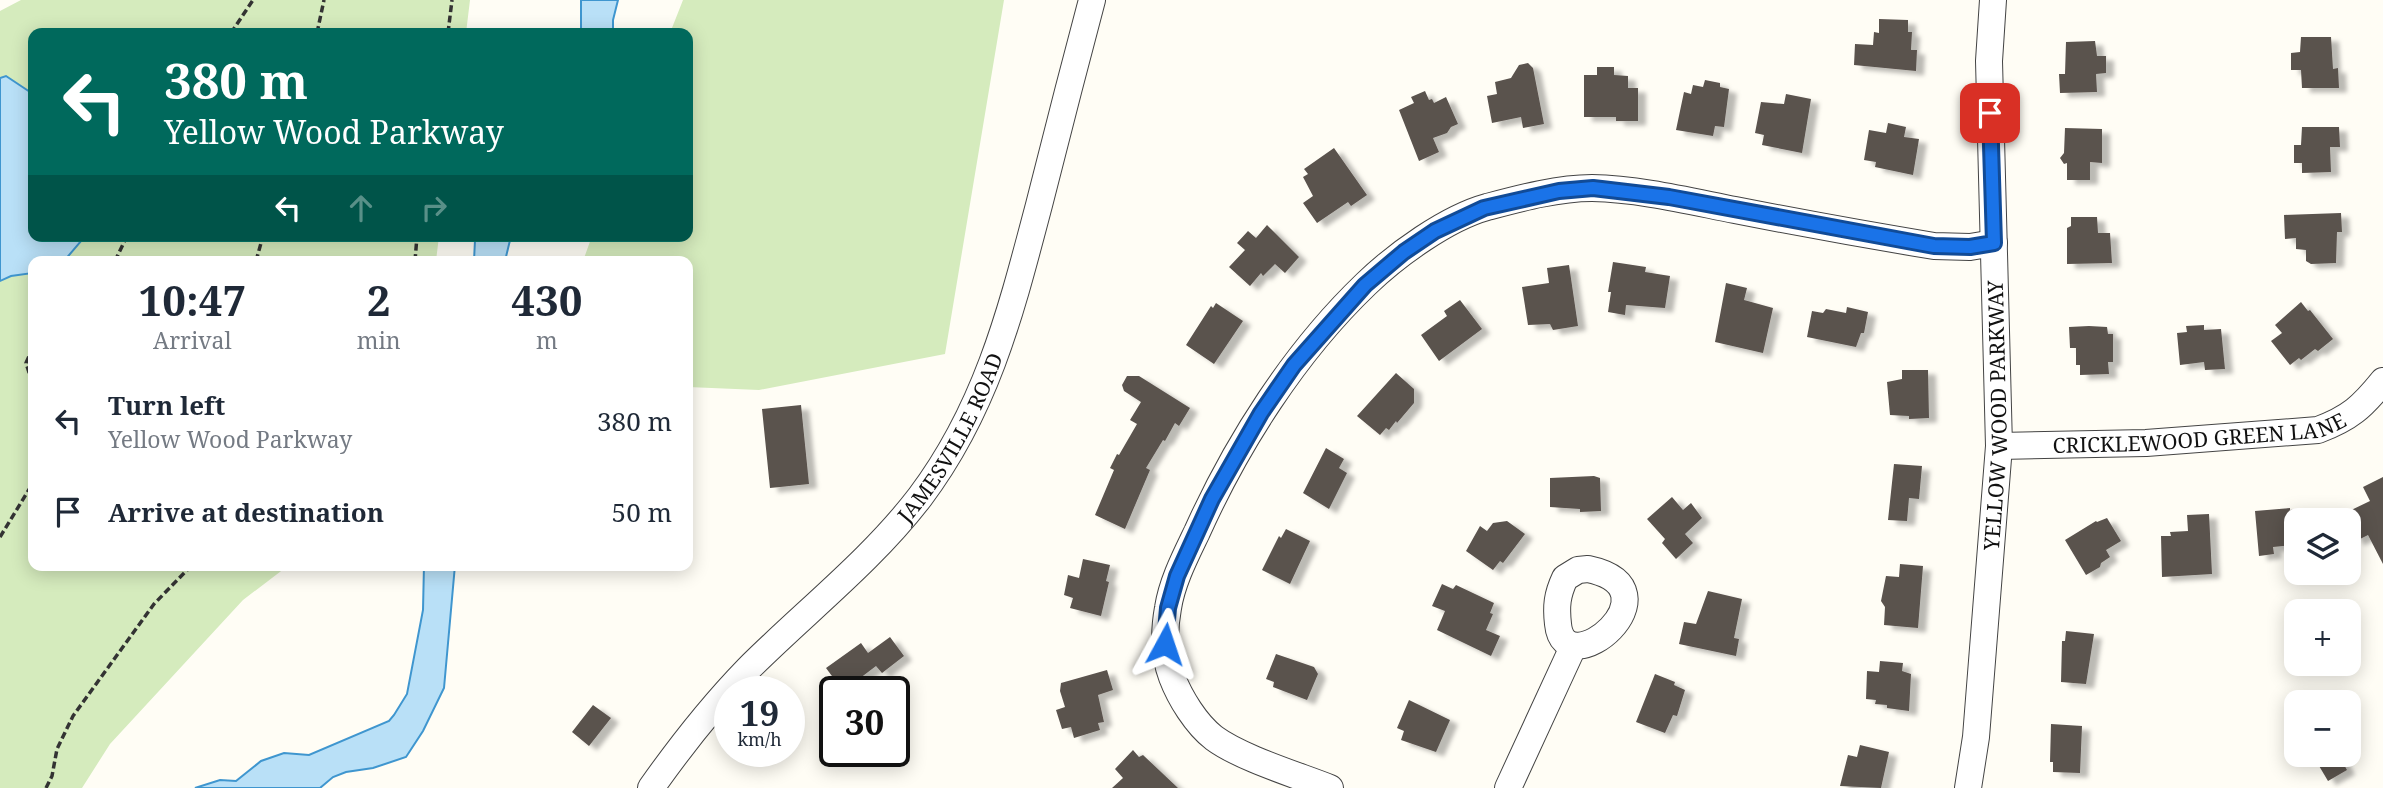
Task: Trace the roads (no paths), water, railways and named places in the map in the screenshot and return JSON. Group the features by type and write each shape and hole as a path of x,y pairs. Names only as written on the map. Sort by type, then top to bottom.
{"street":[{"name":"JAMESVILLE ROAD","path":"651,788 673,757 747,671 884,539 920,497 959,437 984,390 1016,294 1092,0"},
{"name":"YELLOW WOOD PARKWAY","path":"1968,788 1976,737 1999,446 1989,61 1993,0"},
{"path":"1330,788 1231,749 1212,737 1185,704 1171,675 1165,644 1168,608 1177,576 1212,499 1261,413 1294,365 1365,285 1404,252 1435,231 1484,208 1559,191 1593,188 1669,197 1934,246 1970,247 1994,243"},
{"name":"CRICKLEWOOD GREEN LANE","path":"1999,446 2146,443 2318,430 2336,424 2361,408 2383,381"},
{"path":"1508,788 1573,647"}],"water":[{"path":"581,0 618,0 613,28 581,28"},
{"path":"6,76 28,91 28,242 80,242 68,256 28,256 28,274 0,281 0,78"},
{"path":"475,242 510,242 506,256 474,256"},
{"path":"424,571 454,571 444,688 423,731 406,757 373,768 346,772 333,777 320,788 195,788 220,780 236,781 261,761 284,753 309,755 389,721 407,694 423,610"}]}
